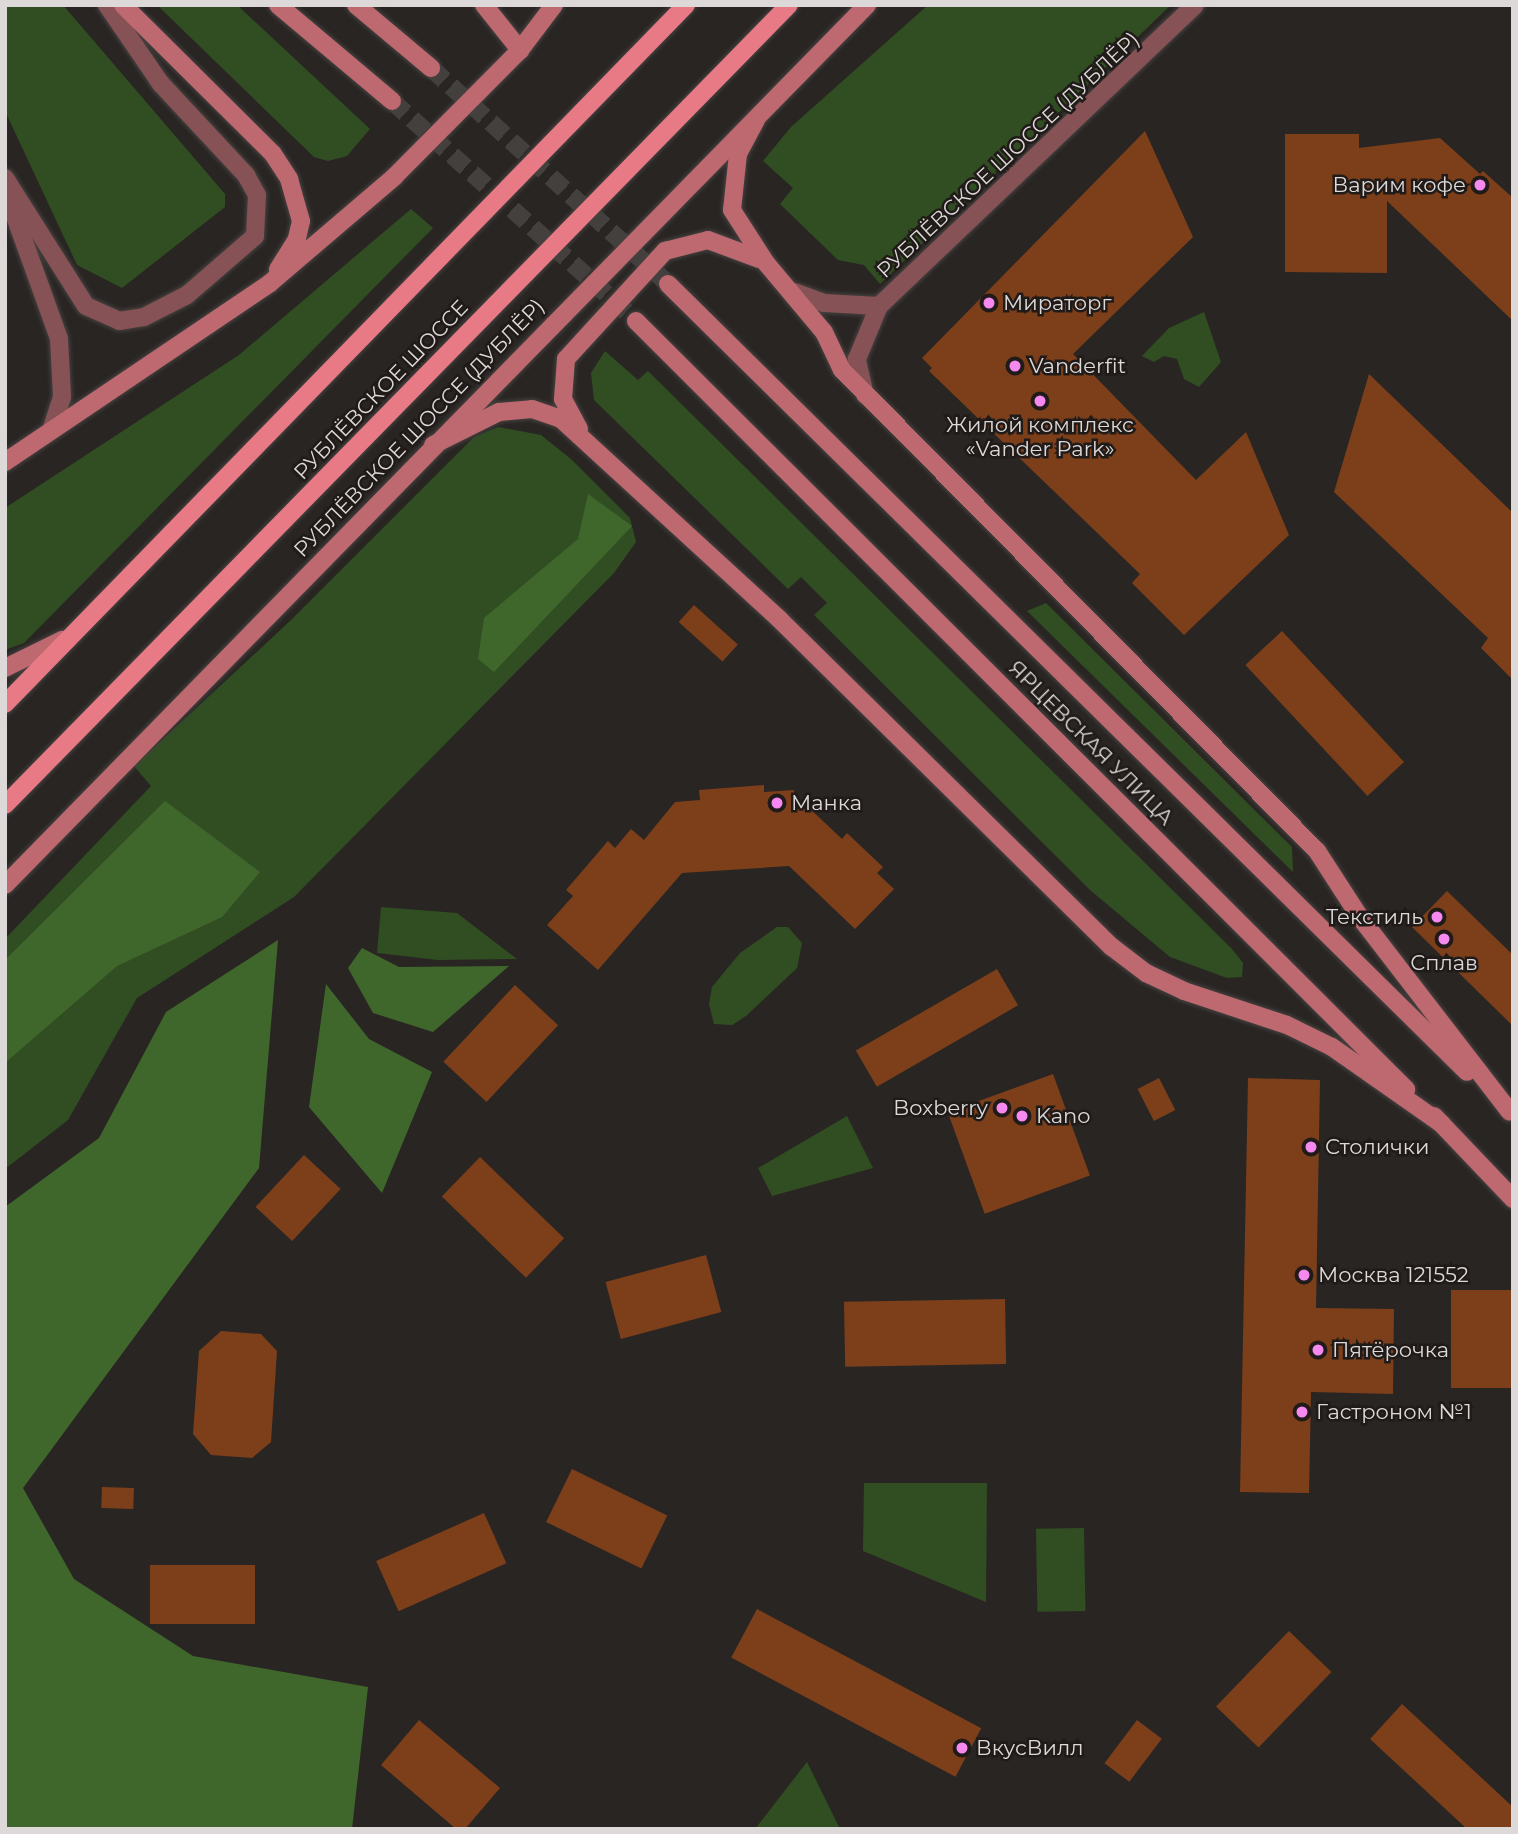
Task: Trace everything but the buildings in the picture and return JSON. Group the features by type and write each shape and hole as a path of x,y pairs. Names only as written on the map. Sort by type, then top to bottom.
{"main road":[{"path":"122,5 274,154 289,179 301,220 297,239 270,283"},
{"path":"278,5 392,101"},
{"path":"356,5 431,68"},
{"path":"484,5 520,50"},
{"path":"5,461 270,283 394,177 520,50 554,5"},
{"path":"5,704 686,5"},
{"name":"РУБЛЁВСКОЕ ШОССЕ","path":"5,805 789,5"},
{"name":"РУБЛЁВСКОЕ ШОССЕ (ДУБЛЁР)","path":"5,885 867,5"},
{"path":"756,120 738,154 732,210 766,263 794,292 869,403 1163,689 1317,851 1359,916 1511,1114"},
{"path":"583,435 563,398 565,359 665,251 687,242 717,241 766,263"},
{"name":"ЯРЦЕВСКАЯ УЛИЦА","path":"668,284 1511,1114"},
{"name":"ЯРЦЕВСКАЯ УЛИЦА","path":"636,321 1442,1124 1513,1199"},
{"path":"433,446 479,419 524,409 561,419 583,435 1112,947 1146,973 1184,990 1287,1025 1332,1047 1442,1124"},
{"path":"5,668 77,631"}],"street":[{"path":"5,178 86,306 119,321 144,317 187,295 256,236 257,195 246,175 161,84 107,5"},
{"name":"РУБЛЁВСКОЕ ШОССЕ (ДУБЛЁР)","path":"869,403 859,384 857,359 879,306 1195,5"},
{"path":"5,191 58,339 62,397 52,427"},
{"name":"РУБЛЁВСКОЕ ШОССЕ (ДУБЛЁР)","path":"794,292 824,303 879,306"}],"green space":[{"path":"5,5 63,5 225,194 225,207 122,288 77,265 5,111"},
{"path":"157,5 237,5 370,129 347,156 328,161 314,157"},
{"path":"928,5 1171,5 880,284 864,265 838,260 780,204 793,188 763,161 791,127"},
{"path":"411,209 433,228 24,643 5,650 5,508 239,355"},
{"path":"1204,312 1221,362 1199,387 1184,379 1177,359 1164,356 1154,362 1142,356 1169,328"},
{"path":"605,351 638,380 648,371 1232,949 1243,963 1242,977 1227,978 1170,957 1090,890 814,615 827,603 801,577 788,589 594,400 591,373"},
{"path":"498,427 541,435 571,459 630,518 636,542 614,573 294,897 137,998 68,1120 5,1169 5,939 151,786 134,766 290,621 474,437"},
{"path":"588,494 632,526 494,672 478,659 484,618 578,539"},
{"path":"1046,603 1292,847 1293,872 1027,611"},
{"path":"165,801 260,872 222,917 117,966 5,1063 5,960"},
{"path":"381,907 457,913 517,959 438,960 377,953"},
{"path":"777,927 788,927 802,943 797,968 746,1016 732,1025 714,1024 709,1004 712,987 740,953"},
{"path":"278,940 259,1168 23,1488 74,1579 193,1656 368,1687 352,1829 5,1829 5,1207 99,1138 166,1012"},
{"path":"362,948 399,967 509,966 433,1032 373,1013 348,968"},
{"path":"326,984 369,1039 432,1072 382,1193 309,1107"},
{"path":"847,1116 873,1168 772,1196 758,1168"},
{"path":"864,1483 987,1483 986,1602 863,1551"},
{"path":"1084,1528 1085,1611 1037,1612 1036,1529"},
{"path":"807,1762 840,1829 755,1829"}],"tunnel":[{"path":"431,68 668,284"},
{"path":"392,101 636,321"}],"place":[{"name":"Варим кофе","path":"1480,185"},
{"name":"Мираторг","path":"989,303"},
{"name":"Vanderfit","path":"1015,366"},
{"name":"Жилой комплекс «Vander Park»","path":"1040,401"},
{"name":"Манка","path":"777,803"},
{"name":"Текстиль","path":"1437,917"},
{"name":"Сплав","path":"1444,939"},
{"name":"Boxberry","path":"1002,1108"},
{"name":"Kano","path":"1022,1116"},
{"name":"Столички","path":"1311,1147"},
{"name":"Москва 121552","path":"1304,1275"},
{"name":"Пятёрочка","path":"1318,1350"},
{"name":"Гастроном №1","path":"1302,1412"},
{"name":"ВкусВилл","path":"962,1748"}]}
